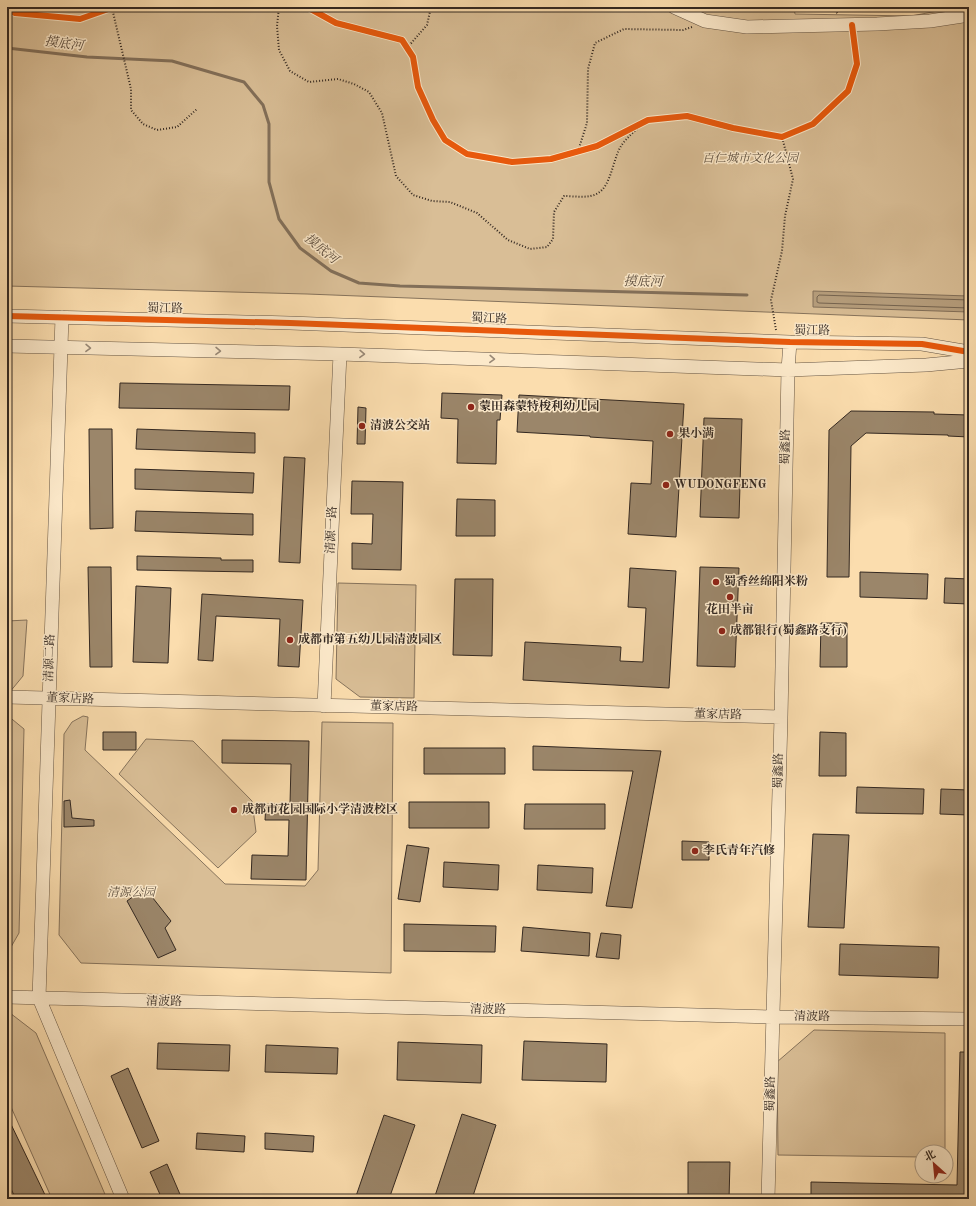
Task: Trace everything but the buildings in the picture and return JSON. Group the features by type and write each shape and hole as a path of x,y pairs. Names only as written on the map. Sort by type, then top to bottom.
{"street":[{"path":"674,7 706,21 748,28 885,24 930,21 969,15"},
{"name":"蜀江路","path":"7,316 290,322 784,342 969,344"},
{"name":"清源二路","path":"39,998 62,318"},
{"name":"蜀鑫路","path":"768,1199 781,717 788,370 784,342"},
{"name":"蜀江路","path":"922,344 969,352"},
{"path":"7,346 340,354 788,370 969,361"},
{"name":"清源一路","path":"324,706 340,354"},
{"path":"926,364 969,371"},
{"name":"董家店路","path":"7,697 781,717"},
{"name":"清波路","path":"7,997 773,1017 969,1019"},
{"path":"39,998 123,1199"}],"path":[{"path":"279,7 277,26 279,50 290,71 309,82 338,80 354,84 369,92 382,112 396,176 413,195 432,201 450,202 477,213 508,240 530,250 547,247 553,240 554,212 564,196 588,196 598,193 605,186 620,147 634,131 648,120"},
{"path":"407,48 427,25 431,7"},
{"path":"770,7 774,7"},
{"path":"110,8 118,32 131,88 131,110 143,124 157,130 177,127 197,109"},
{"path":"572,153 581,150 587,123 588,69 595,43 624,29 683,30 712,22"},
{"path":"622,133 648,120 655,119"},
{"path":"775,136 785,136 793,179 785,216 782,251 771,300 784,342"}],"green space":[{"name":"百仁城市文化公园","path":"7,7 794,7 795,14 911,16 959,7 969,7 969,320 307,294 7,286"},
{"path":"338,583 416,585 414,698 360,697 336,679"},
{"path":"27,620 23,676 9,693 7,693 7,621"},
{"path":"7,715 24,729 19,933 7,954"},
{"name":"清源公园","path":"83,716 88,717 85,750 225,884 305,886 318,870 322,722 393,723 391,973 81,963 59,935 64,734 72,722"},
{"path":"146,739 193,741 252,801 256,832 218,868 119,774"},
{"path":"7,1013 10,1013 36,1033 107,1199 52,1199 7,1098"},
{"path":"814,1030 945,1033 945,1144 914,1144 914,1157 778,1155 777,1062"}],"water":[{"path":"813,291 969,296 969,312 813,307"}],"waterway":[{"name":"摸底河","path":"7,48 87,57 172,61 244,82 263,105 269,124 269,182 279,219 300,248 331,271 359,283 400,286 747,295"}],"cycle path":[{"path":"7,9 15,13 80,19 114,7"},
{"path":"307,7 336,23 402,40 413,57 418,87 433,120 445,140 467,154 512,162 551,159 597,146 648,120 687,116 733,128 782,137 813,124 848,91 857,64 852,25"},
{"path":"7,316 290,323 790,342 922,344 969,352"}],"place":[{"name":"蒙田森蒙特梭利幼儿园","path":"471,407"},
{"name":"清波公交站","path":"362,426"},
{"name":"果小满","path":"670,434"},
{"name":"WUDONGFENG","path":"666,485"},
{"name":"蜀香丝绵阳米粉","path":"716,582"},
{"name":"花田半亩","path":"730,597"},
{"name":"成都银行(蜀鑫路支行)","path":"722,631"},
{"name":"成都市第五幼儿园清波园区","path":"290,640"},
{"name":"成都市花园国际小学清波校区","path":"234,810"},
{"name":"李氏青年汽修","path":"695,851"}]}
